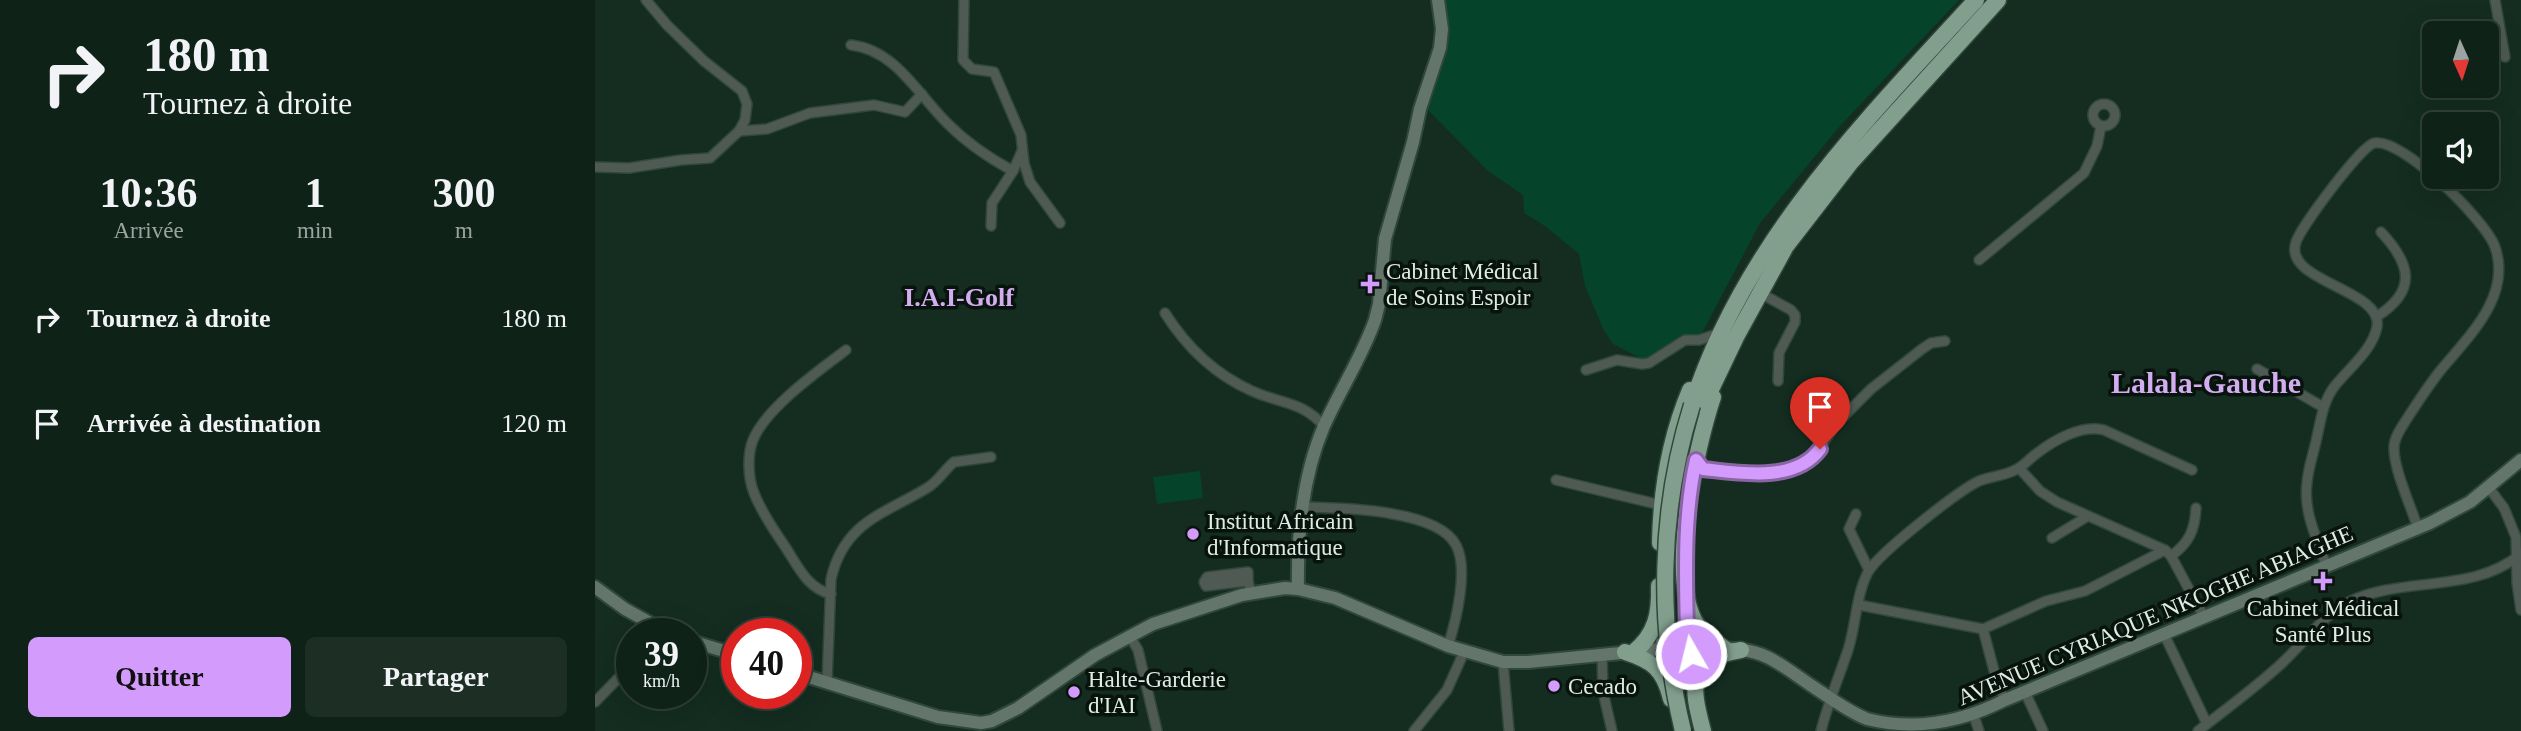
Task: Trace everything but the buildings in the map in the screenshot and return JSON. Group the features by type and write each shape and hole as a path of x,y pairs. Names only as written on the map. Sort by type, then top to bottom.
{"highway":[{"path":"1683,731 1671,664 1665,604 1666,553 1675,470 1697,405 1766,248 1861,125 1976,0"},
{"path":"1677,731 1659,599 1661,505 1670,450 1700,364 1728,335 1760,293 1786,246 1836,181 1998,0"},
{"path":"1703,731 1694,685 1686,597 1687,520 1696,460 1728,335"},
{"path":"1692,731 1679,675 1674,614 1674,561 1680,498 1697,405"},
{"path":"1686,597 1697,625 1705,634 1728,649 1707,661 1697,673 1694,685"},
{"path":"1659,599 1654,630 1635,652 1662,673 1671,696"}],"street":[{"path":"595,167 629,168 710,158 739,131 745,120 747,104 742,91 704,61 646,0"},
{"path":"964,0 963,60 972,69 994,72 1019,128 1030,182 1060,223"},
{"path":"1298,589 1298,561 1311,465 1324,426 1375,320 1385,239 1420,109 1440,48 1442,29 1438,0"},
{"path":"2495,0 2505,57"},
{"path":"851,44 863,46 884,56 968,143 1013,171"},
{"path":"739,131 767,130 810,113 837,109 874,105 905,112 922,94"},
{"path":"1979,260 2084,173 2097,146 2101,126"},
{"path":"2326,565 2311,521 2306,490 2323,407 2336,385 2370,342 2377,325 2377,317 2362,300 2319,278 2305,267 2295,249 2307,223 2344,173 2364,149 2374,143 2387,144 2402,152 2441,181 2461,200 2495,246 2499,265 2498,284 2488,310 2421,398 2395,440 2395,457 2418,528"},
{"path":"991,226 992,202 1013,171 1023,150"},
{"path":"2377,317 2399,300 2406,281 2398,255 2381,232"},
{"path":"1760,293 1791,310 1795,315 1795,322 1779,353 1777,381"},
{"path":"1165,313 1178,334 1211,368 1254,392 1313,414 1324,426"},
{"path":"1586,370 1621,359 1641,364 1649,363 1685,340 1728,335"},
{"path":"1696,460 1703,469 1714,470 1767,473 1798,467 1813,458 1836,424 1871,389 1931,343 1945,341"},
{"path":"831,594 810,584 775,531 754,493 749,460 751,444 759,429 791,394 846,350"},
{"path":"2257,369 2323,407"},
{"path":"1821,731 1829,697 1848,649 1869,570 1954,497 1977,482 2019,468 2037,452 2079,430 2093,427 2105,429 2192,470"},
{"path":"827,683 834,565 842,550 866,522 929,487 941,478 954,462 991,457"},
{"name":"AVENUE CYRIAQUE NKOGHE ABIAGHE","path":"1690,646 1728,649 1768,657 1865,718 1891,728 1938,728 1974,716 2005,700 2451,513 2489,488 2521,460"},
{"path":"2019,468 2046,496 2168,553 2204,617"},
{"path":"1556,480 1661,505"},
{"path":"2489,488 2511,521 2516,537 2519,556 2517,583 2521,610"},
{"path":"1304,507 1345,508 1411,518 1429,522 1449,534 1458,547 1461,575 1455,620 1448,646"},
{"path":"1859,605 1983,629 2046,601 2085,591 2168,553 2189,541 2195,526 2196,508"},
{"path":"1856,514 1850,529 1869,570"},
{"path":"2052,538 2088,516"},
{"path":"2198,731 2283,663 2330,615 2344,605 2383,592 2479,576 2498,569 2519,556"},
{"path":"595,587 641,618"},
{"path":"812,678 938,717 981,727 1018,708 1129,635 1249,587 1298,589 1363,608 1448,646 1503,662 1664,649 1680,663 1690,646 1673,632 1664,649"},
{"path":"1983,629 2005,700"},
{"path":"2164,634 2207,724"},
{"path":"1129,635 1138,650 1143,667 1157,731"},
{"path":"1414,731 1447,690 1464,652"},
{"path":"1602,654 1603,692 1612,731"},
{"path":"1503,662 1508,730"},
{"path":"595,702 616,680"},
{"path":"2025,692 2043,731"},
{"path":"1974,716 1979,731"}],"green space":[{"path":"1443,0 1959,0 1840,126 1760,223 1701,335 1689,336 1646,361 1613,344 1604,331 1585,286 1579,254 1545,226 1524,213 1523,195 1488,171 1428,110 1450,29"},
{"path":"1200,471 1203,498 1157,504 1153,477"}],"place":[{"name":"Cabinet Médical de Soins Espoir","path":"1370,284"},
{"name":"Institut Africain d'Informatique","path":"1193,534"},
{"name":"Cabinet Médical Santé Plus","path":"2323,581"},
{"name":"Cecado","path":"1554,686"},
{"name":"Halte-Garderie d'IAI","path":"1074,692"}],"district":[{"name":"I.A.I-Golf","path":"959,297"},
{"name":"Lalala-Gauche","path":"2206,383"}],"route":[{"path":"1691,654 1693,648 1687,636 1685,591 1688,511 1696,460 1703,469 1767,473 1791,470 1806,464 1820,449"}]}
